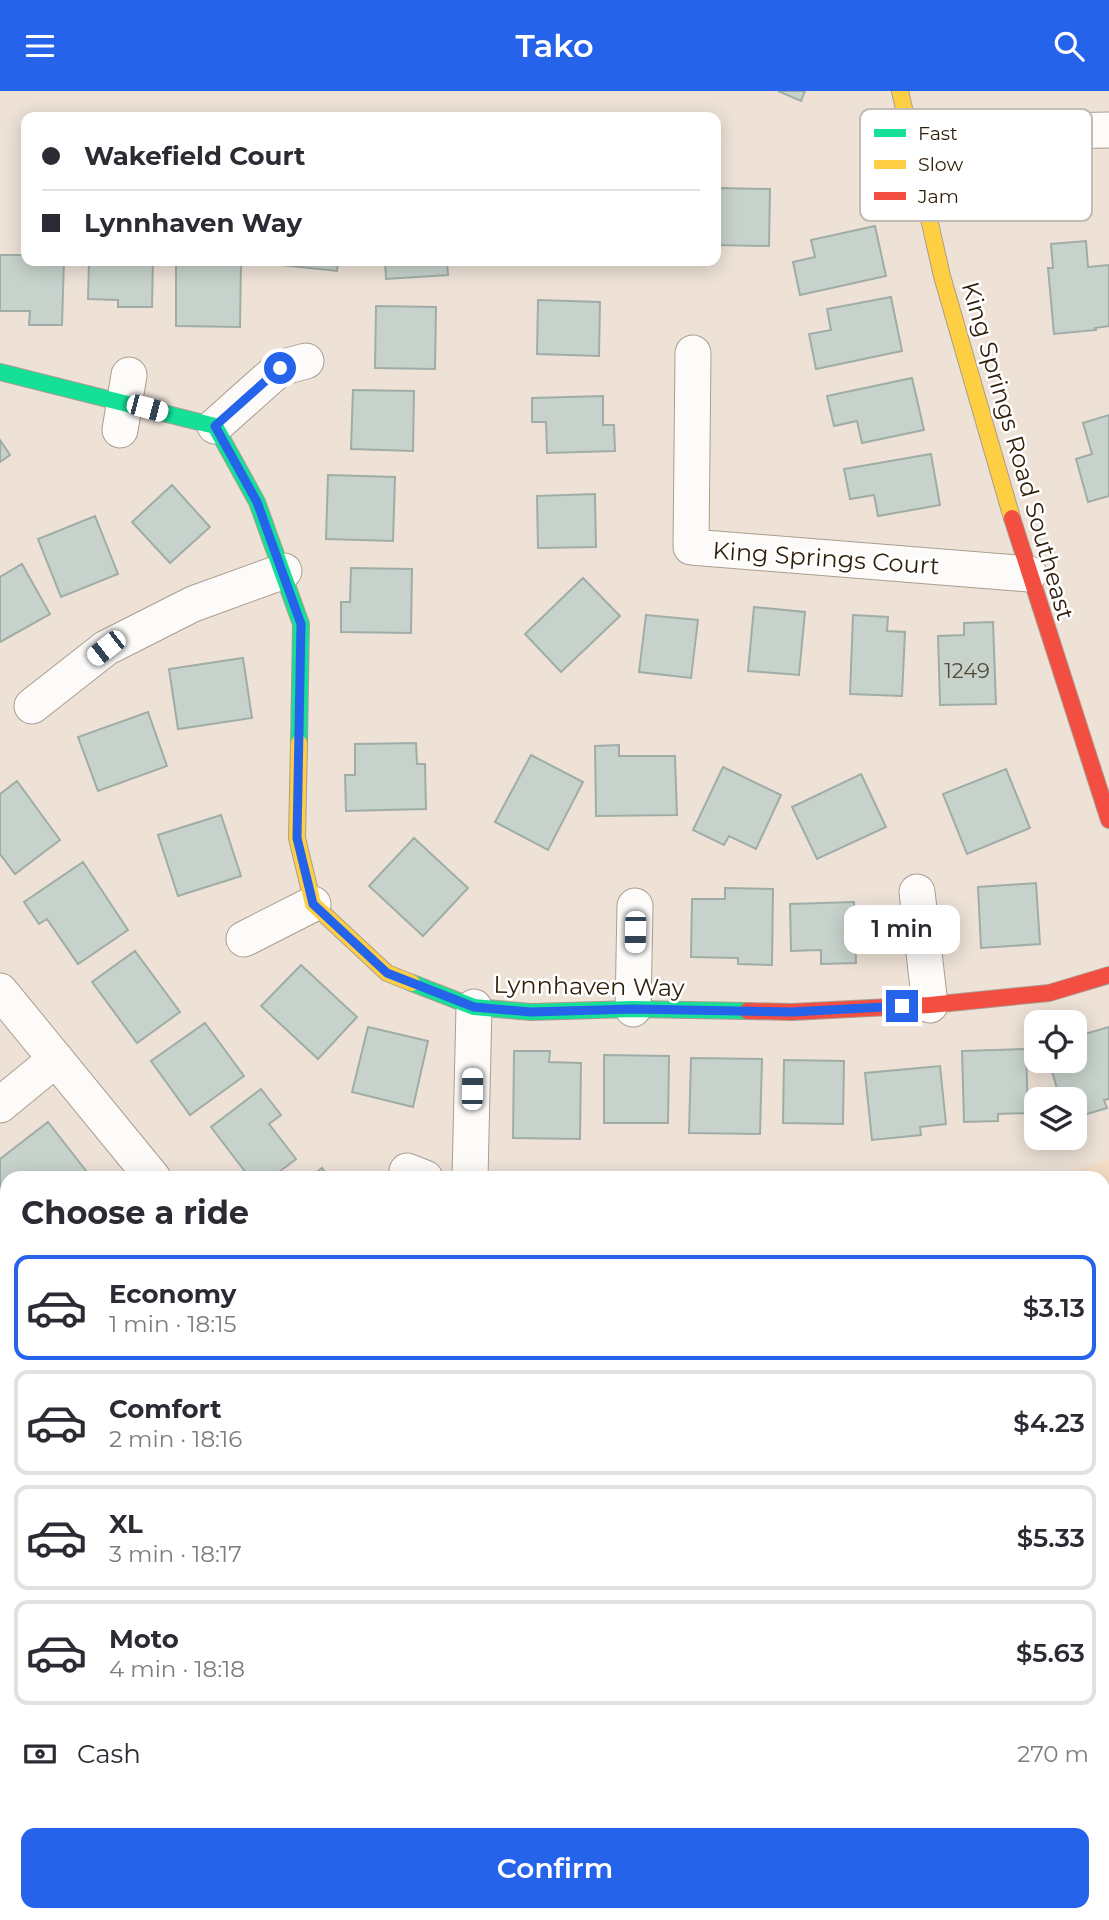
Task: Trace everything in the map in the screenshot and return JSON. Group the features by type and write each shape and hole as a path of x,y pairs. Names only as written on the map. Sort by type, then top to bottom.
{"street":[{"name":"King Springs Road Southeast","path":"900,91 903,109"},
{"name":"King Springs Road Southeast","path":"929,221 964,362 1109,820"},
{"name":"King Springs Court","path":"693,353 691,547 1029,574"},
{"path":"215,426 280,368 306,361"},
{"path":"0,372 215,426 257,502 301,624 297,838 313,904 244,939"},
{"path":"32,706 106,648 193,604 284,571"},
{"path":"917,892 930,1005"},
{"name":"Lynnhaven Way","path":"313,904 387,973 474,1007 531,1012 633,1009 792,1012 930,1005 1049,993 1109,975"},
{"path":"633,1009 635,906"},
{"path":"0,991 147,1171"},
{"path":"470,1171 474,1007"},
{"path":"0,1105 56,1059"}],"shaded area":[{"path":"1109,1160 1109,1171 1073,1171"}],"building":[{"path":"778,91 805,91 801,101"},
{"path":"721,188 770,189 769,246 721,245"},
{"path":"875,226 886,276 800,295 793,262 815,257 811,240"},
{"path":"1086,241 1088,267 1109,265 1109,326 1054,334 1048,268 1053,268 1051,244"},
{"path":"0,255 21,255 21,266 64,266 62,325 29,325 30,311 0,311"},
{"path":"89,266 153,266 152,307 118,307 118,300 88,299"},
{"path":"176,266 241,266 240,327 176,326"},
{"path":"290,266 338,266 337,271"},
{"path":"385,266 447,266 448,275 386,279"},
{"path":"891,297 902,351 816,369 809,334 831,330 827,309"},
{"path":"538,300 600,302 599,356 537,354"},
{"path":"376,306 436,307 435,369 375,368"},
{"path":"912,378 924,430 862,443 857,421 834,426 827,396"},
{"path":"353,390 414,391 413,451 351,449"},
{"path":"603,396 603,425 614,425 615,451 547,453 546,422 532,422 532,398"},
{"path":"1109,415 1109,496 1088,502 1076,459 1092,454 1083,423"},
{"path":"0,440 10,455 0,462"},
{"path":"931,454 940,505 878,516 874,495 850,499 844,469"},
{"path":"328,475 395,477 393,541 326,539"},
{"path":"172,485 210,527 170,563 132,522"},
{"path":"595,494 596,547 538,548 537,496"},
{"path":"95,516 118,574 61,597 38,539"},
{"path":"22,564 50,614 0,642 0,577"},
{"path":"351,568 412,569 411,633 341,632 341,602 350,602"},
{"path":"583,578 620,616 561,672 525,634"},
{"path":"754,607 805,612 799,675 748,671"},
{"path":"646,615 698,620 691,678 639,672"},
{"path":"853,615 888,617 887,631 905,632 902,696 850,694"},
{"path":"993,622 996,704 940,705 938,636 964,635 964,623"},
{"path":"243,658 252,718 178,729 169,669"},
{"path":"148,712 167,766 98,791 78,737"},
{"path":"416,743 417,764 425,764 426,809 346,811 345,775 355,775 355,744"},
{"path":"619,745 619,756 675,756 677,815 596,816 595,746"},
{"path":"531,755 583,782 548,850 495,822"},
{"path":"723,767 781,795 756,849 729,836 724,845 693,830"},
{"path":"1006,769 1030,828 967,854 943,794"},
{"path":"861,774 886,827 817,859 792,807"},
{"path":"17,781 60,840 15,874 0,854 0,794"},
{"path":"221,815 241,876 178,896 158,835"},
{"path":"414,838 468,888 423,936 369,886"},
{"path":"83,862 128,930 78,964 47,919 39,924 24,902"},
{"path":"1036,883 1040,944 981,948 978,887"},
{"path":"725,888 773,889 772,965 738,964 738,958 691,957 692,899 725,899"},
{"path":"854,902 856,963 821,964 821,950 791,951 790,904"},
{"path":"135,951 180,1012 137,1043 92,982"},
{"path":"301,965 357,1017 318,1059 261,1006"},
{"path":"205,1023 244,1076 190,1115 151,1061"},
{"path":"368,1027 428,1041 413,1107 352,1092"},
{"path":"1109,1027 1109,1099 1104,1100 1107,1108 1087,1114 1087,1087 1057,1087 1052,1073 1087,1073 1087,1033"},
{"path":"1024,1049 1027,1087 1024,1087 1024,1113 998,1114 998,1121 964,1122 962,1051"},
{"path":"514,1051 550,1051 549,1062 581,1063 580,1139 513,1138"},
{"path":"604,1055 669,1056 668,1123 604,1123"},
{"path":"691,1058 762,1059 760,1134 689,1133"},
{"path":"784,1060 844,1061 843,1124 783,1123"},
{"path":"940,1066 946,1124 920,1127 921,1135 872,1140 865,1073"},
{"path":"261,1089 281,1115 269,1124 296,1159 280,1171 245,1171 211,1127"},
{"path":"48,1122 86,1171 0,1171 0,1159"}],"traffic: fast":[{"path":"0,372 215,426 257,502 301,624 299,743"},
{"path":"412,983 474,1007 531,1012 633,1009 747,1011"}],"traffic: slow":[{"path":"900,91 904,109"},
{"path":"930,221 942,276 1012,518"},
{"path":"299,743 297,838 313,904 387,973 412,983"}],"traffic: jam":[{"path":"1012,518 1109,820"},
{"path":"747,1011 792,1012 930,1005 1049,993 1109,975"}],"route":[{"path":"280,368 215,426 257,502 301,624 297,838 313,904 387,973 474,1007 531,1012 633,1009 792,1012 902,1006"}]}
